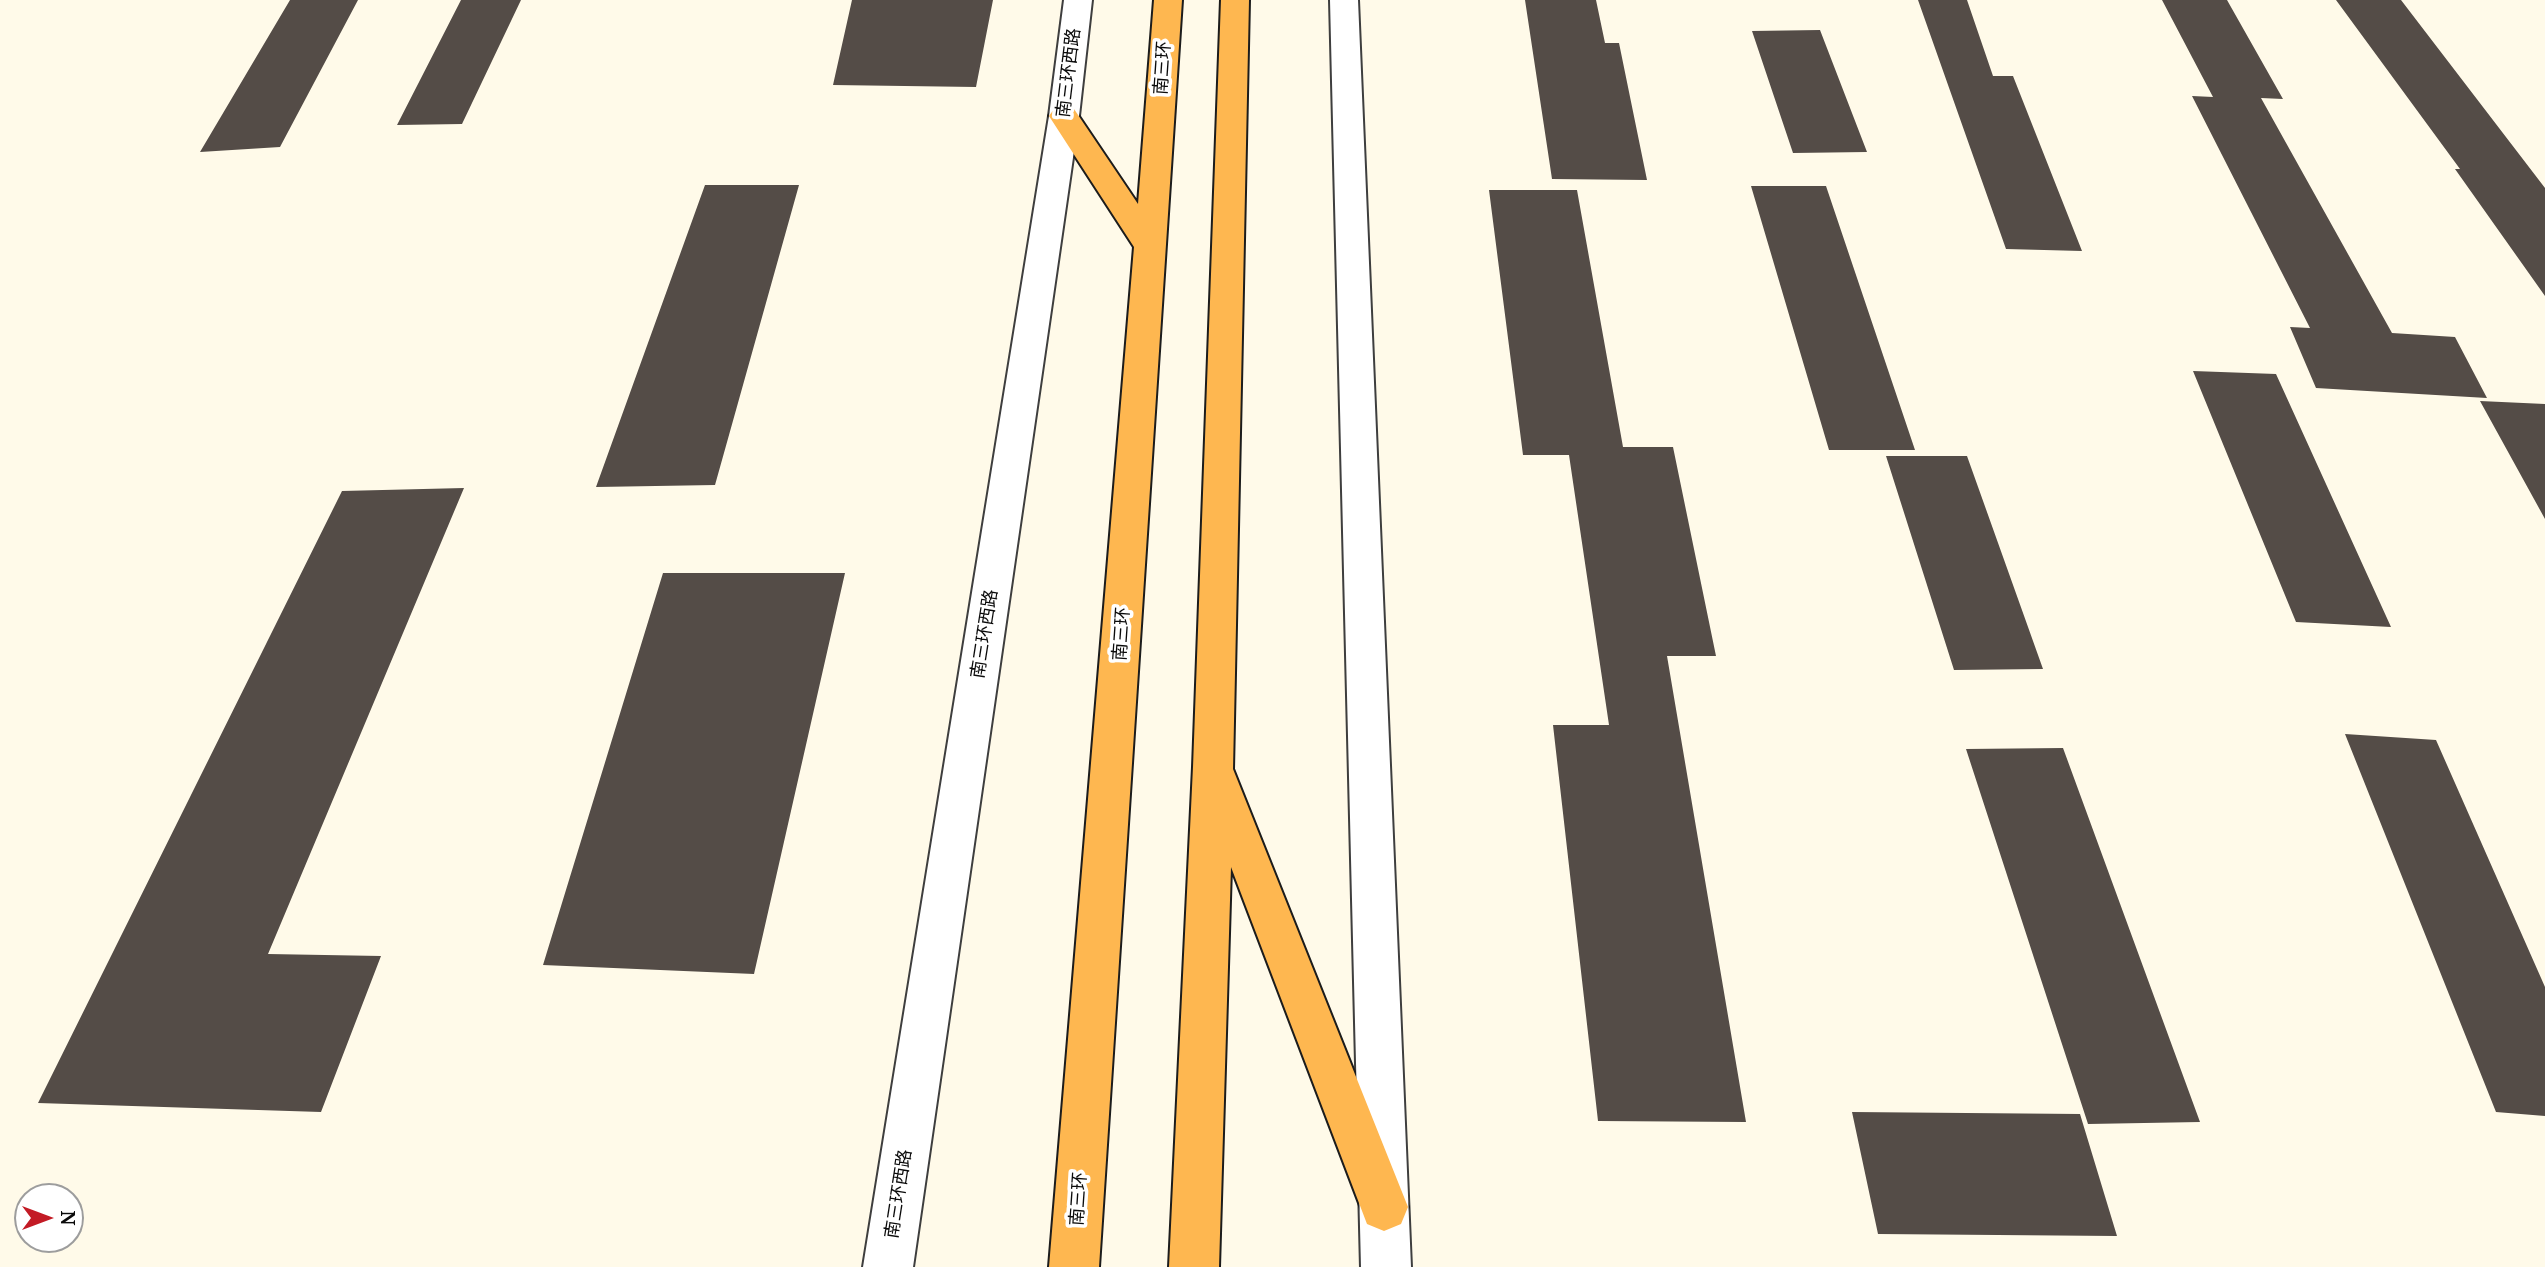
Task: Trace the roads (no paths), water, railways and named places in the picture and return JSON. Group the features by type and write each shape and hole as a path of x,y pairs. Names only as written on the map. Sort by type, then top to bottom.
{"highway":[{"name":"南三环","path":"1074,1267 1168,0"},
{"path":"1194,1267 1213,767 1235,0"},
{"path":"1064,116 1151,247"},
{"path":"1213,767 1384,1208"}],"street":[{"name":"南三环西路","path":"888,1267 1064,116 1078,0"},
{"path":"1344,0 1386,1267"}]}
